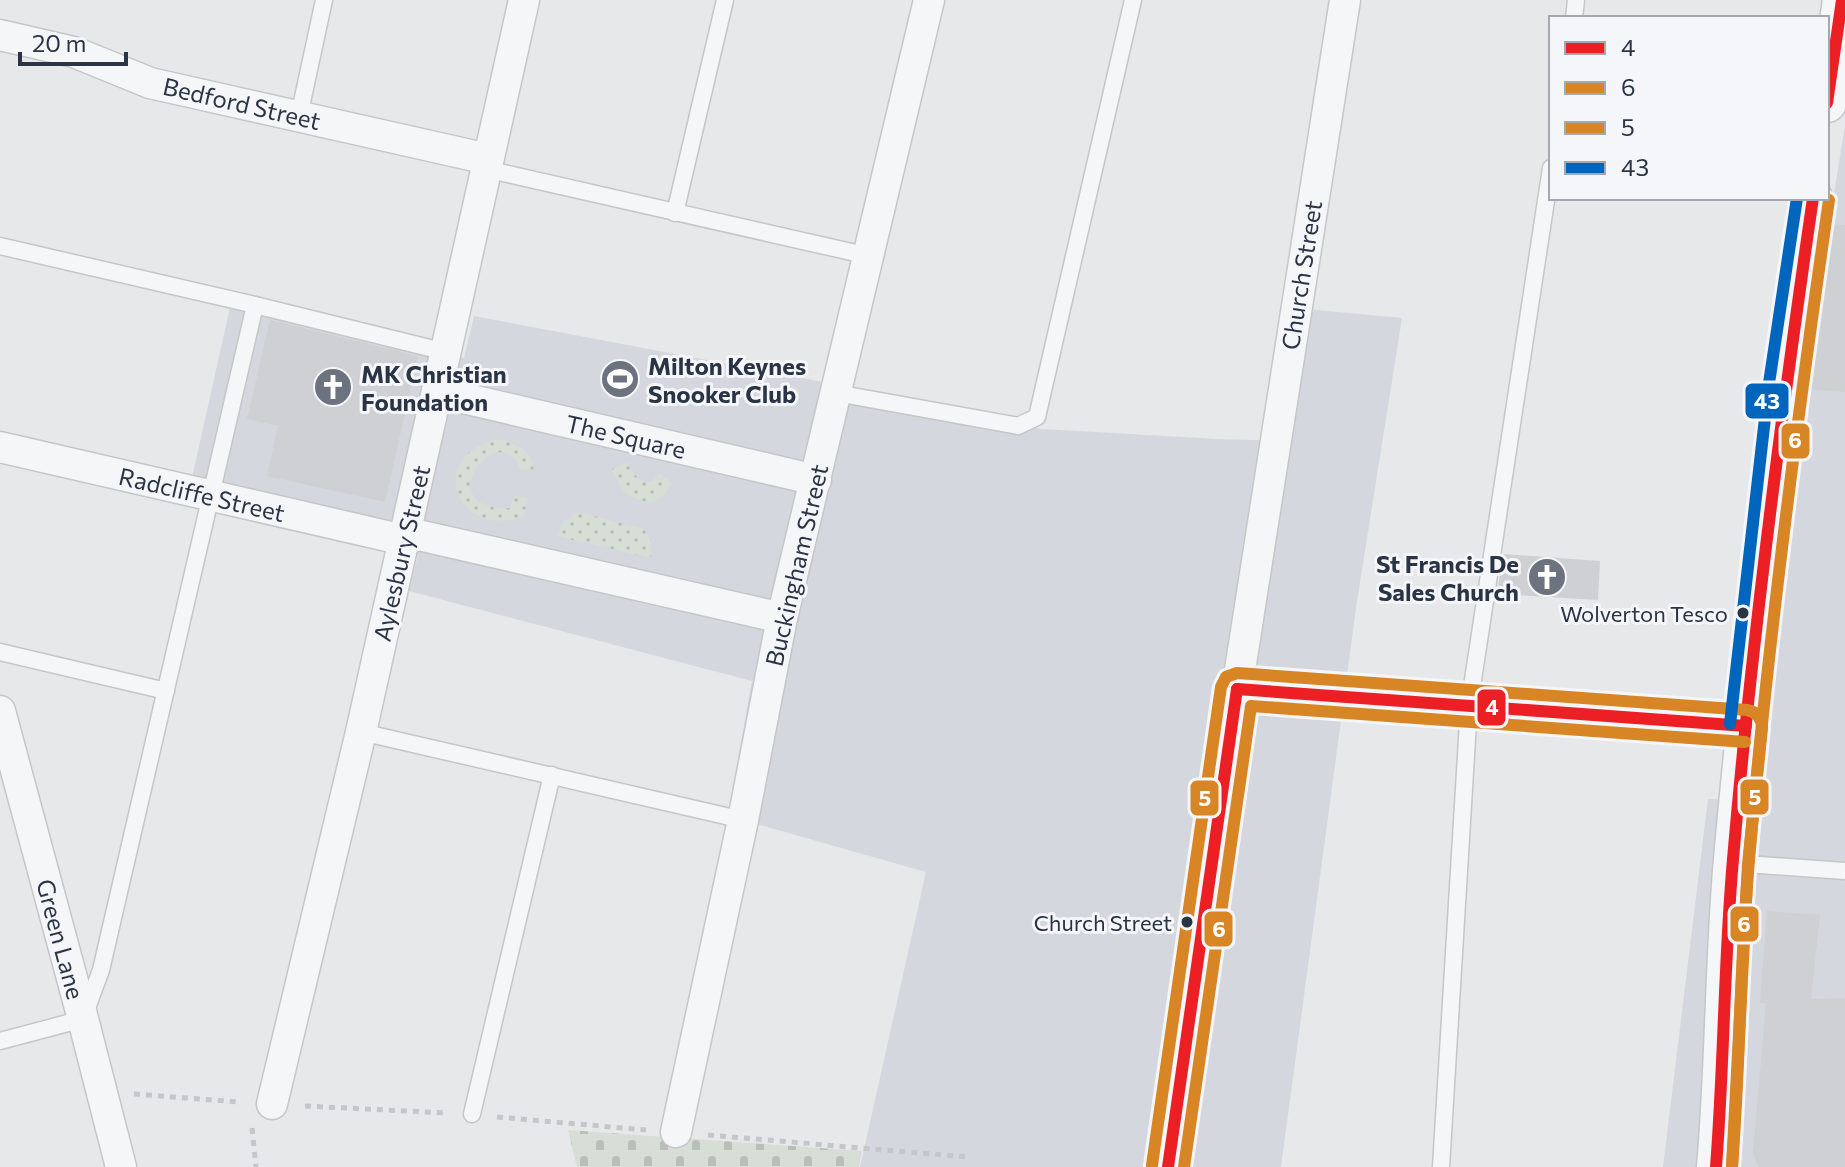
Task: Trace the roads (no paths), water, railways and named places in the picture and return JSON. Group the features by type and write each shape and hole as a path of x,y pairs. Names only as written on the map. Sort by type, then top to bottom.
{"street":[{"name":"Aylesbury Street","path":"261,1104 361,732 524,0"},
{"name":"Buckingham Street","path":"676,1132 743,820 782,618 929,0"},
{"name":"Church Street","path":"1168,1167 1273,448 1345,0"},
{"path":"1829,89 1842,0"},
{"name":"Bedford Street","path":"0,35 74,52 150,83 299,116 487,164"},
{"path":"1716,1167 1732,863 1785,385 1813,200"},
{"name":"The Square","path":"437,392 816,480"},
{"name":"Radcliffe Street","path":"0,447 211,496 782,618"},
{"path":"1237,689 1746,726"},
{"name":"Green Lane","path":"0,711 121,1167"}],"lane":[{"path":"299,116 324,0"},
{"path":"675,213 725,0"},
{"path":"836,393 1018,426 1037,417 1133,0"},
{"path":"487,164 675,213 869,256"},
{"path":"1441,1167 1469,706 1549,181"},
{"path":"0,246 446,352"},
{"path":"0,1041 83,1019 101,970 255,305"},
{"path":"0,652 166,691"},
{"path":"361,732 743,820"},
{"path":"472,1114 552,775"},
{"path":"1732,863 1845,871"}],"place":[{"name":"Milton Keynes Snooker Club","path":"620,379"},
{"name":"MK Christian Foundation","path":"333,387"},
{"name":"St Francis De Sales Church","path":"1547,577"},
{"name":"Wolverton Tesco","path":"1743,613"},
{"name":"Church Street","path":"1187,922"}]}
